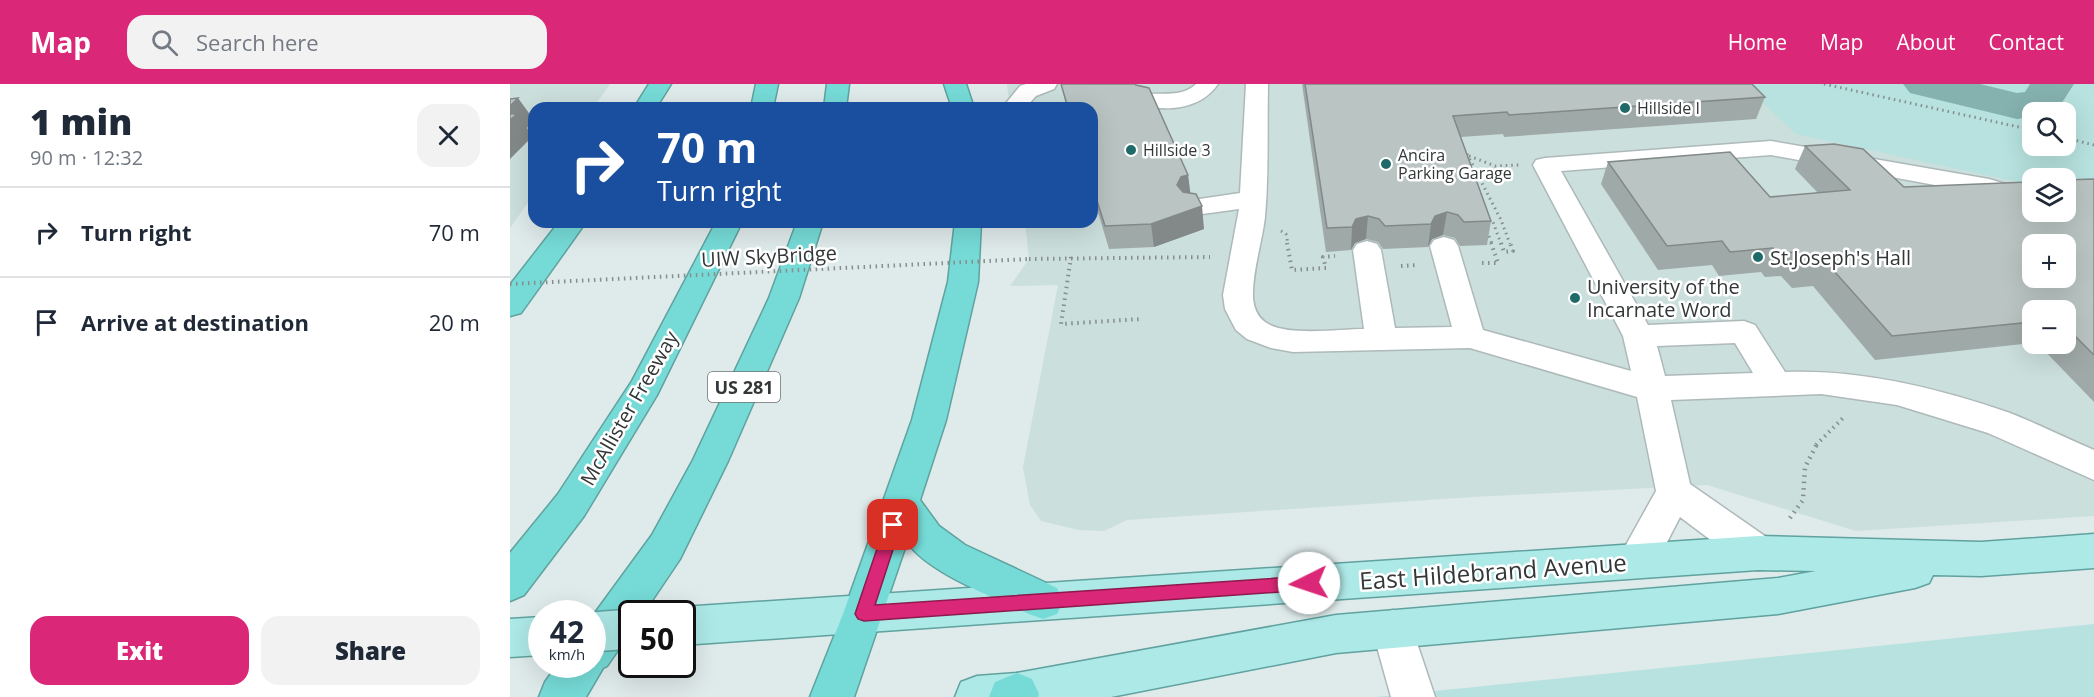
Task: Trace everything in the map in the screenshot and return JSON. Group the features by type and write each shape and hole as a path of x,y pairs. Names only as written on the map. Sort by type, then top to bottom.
{"highway":[{"path":"649,102 660,84"},
{"path":"763,102 767,84"},
{"path":"836,102 838,84"},
{"path":"955,84 961,102"},
{"path":"510,306 568,228"},
{"name":"McAllister Freeway","path":"510,583 571,506 645,387 726,228"},
{"name":"US 281","path":"606,632 666,547 710,461 784,298 808,228"},
{"path":"832,697 864,614 929,420 963,282 968,228"},
{"path":"901,503 925,537 951,557 1043,601"},
{"path":"561,697 574,678"}],"main road":[{"name":"East Hildebrand Avenue","path":"696,625 1758,553 1981,559 2094,551"},
{"name":"East Hildebrand Avenue","path":"1002,696 1336,634 1778,596 1981,559"},
{"path":"510,638 528,637"}],"lane":[{"path":"1018,102 1028,91 1046,84"},
{"path":"1148,100 1189,99 1201,94 1207,84"},
{"path":"1257,84 1250,228 1238,302 1242,316 1252,329 1267,337 1293,341 1470,337 1652,389 1821,382 1897,393 1999,423 2094,466"},
{"path":"1637,561 1674,492 1652,389 1639,336 1545,165 1771,148 1989,187 2022,197"},
{"path":"1195,207 1251,199"},
{"path":"1447,255 1470,337"},
{"path":"1368,258 1381,339"},
{"path":"1639,336 1744,332 1776,384"},
{"path":"1674,492 1758,553"},
{"path":"1393,629 1413,697"}],"path":[{"path":"1824,84 2022,128"},
{"path":"2076,140 2094,145"},
{"path":"1250,228 1273,227 1286,234 1292,270 1326,268 1323,257 1342,255 1349,259 1351,267 1368,258 1447,255 1498,263 1484,223 1493,222 1504,252 1512,251 1501,220 1467,154"},
{"path":"1460,155 1472,154 1488,164 1502,168 1523,165"},
{"path":"1071,257 1061,324 1141,319"},
{"name":"UIW SkyBridge","path":"510,284 1029,259"},
{"path":"1788,519 1801,509 1805,494 1805,467 1827,430 1848,414 1897,393"}],"shaded area":[{"path":"510,84 610,84 597,102 528,102 528,202 510,228"},
{"name":"University of the Incarnate Word","path":"1007,84 2094,84 2094,516 1856,531 1707,485 1473,497 1127,520 1104,531 1079,530 1041,521 1030,505 1023,467 1058,285 1010,286 1029,259 1026,228 1098,228 1098,102 1009,102"},
{"path":"1743,84 2047,84 2068,88 2067,84 2094,84 2094,204 2076,196 2076,168 2022,168 2022,183 1796,134"},
{"path":"2094,624 2094,697 1376,697"}],"building":[{"name":"Hillside 3","path":"1061,84 1135,84 1149,88 1188,175 1181,177 1177,185 1183,192 1196,194 1202,206 1151,224 1105,226 1098,204 1098,102 1066,102"},
{"name":"Ancira Parking Garage","path":"1305,84 1752,84 1765,97 1509,115 1507,112 1453,116 1491,221 1464,222 1458,215 1447,212 1435,216 1431,224 1385,226 1379,219 1368,216 1356,219 1352,227 1327,228"},
{"path":"518,98 510,106 510,99"},
{"path":"1834,144 1863,149 1904,187 2022,182 2022,222 2076,222 2076,180 2094,179 2094,355 2076,337 2076,300 2022,300 2022,323 1892,336 1826,262 1804,265 1794,252 1777,254 1773,248 1730,252 1722,241 1667,246 1608,162 1730,152 1770,197 1850,190 1805,146"}],"waterway":[{"path":"1925,84 2017,106 2040,103 2052,84"}],"place":[{"name":"Hillside I","path":"1625,108"},
{"name":"Hillside 3","path":"1131,150"},
{"name":"Ancira Parking Garage","path":"1386,164"},
{"name":"St.Joseph's Hall","path":"1758,257"},
{"name":"University of the Incarnate Word","path":"1575,298"}],"route":[{"path":"893,525 864,614 1309,583"}]}
